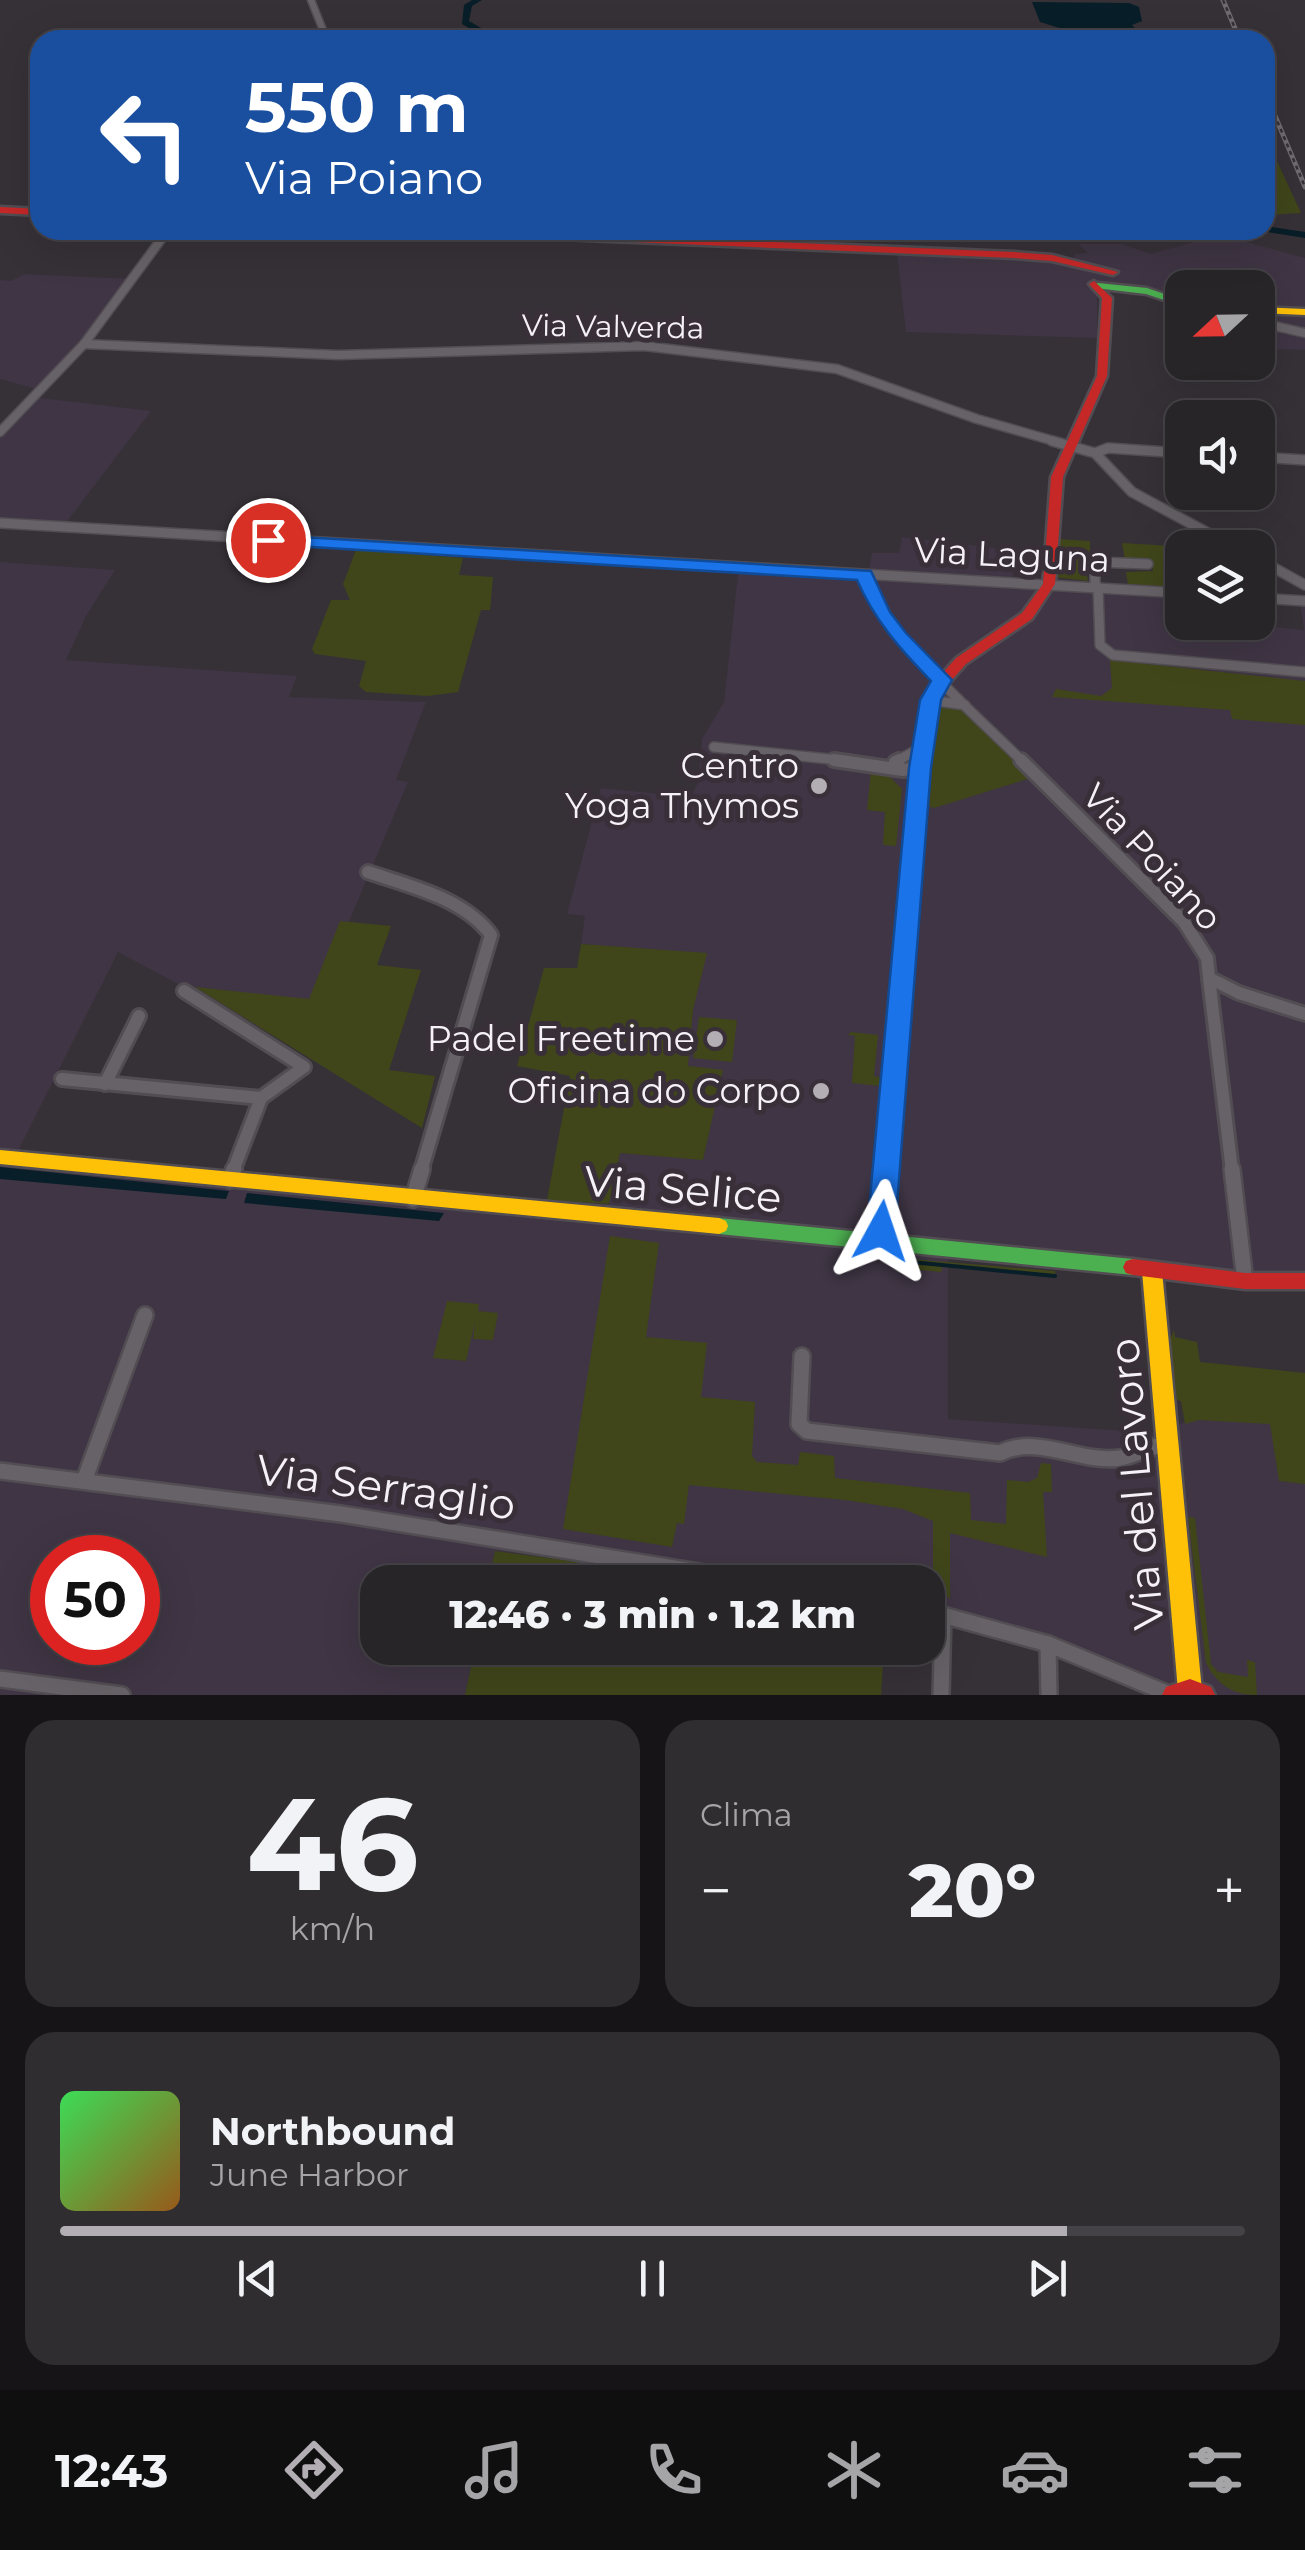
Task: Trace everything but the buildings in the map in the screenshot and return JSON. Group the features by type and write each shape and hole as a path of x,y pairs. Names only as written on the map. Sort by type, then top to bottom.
{"main road":[{"path":"0,210 30,212"},
{"path":"647,240 1014,256 1114,272 1126,290 1102,376 1056,477 1044,597 1024,619 942,680 930,700 920,768 880,1242"},
{"path":"1077,264 1092,282 1165,300"},
{"path":"1092,282 1100,272 1114,272"},
{"path":"1275,311 1305,312"},
{"name":"Via Selice","path":"0,1157 1245,1281 1305,1281"},
{"name":"Via del Lavoro","path":"1152,1271 1184,1694"}],"street":[{"path":"311,0 323,30"},
{"path":"0,432 84,344 161,240"},
{"path":"1275,326 1305,333"},
{"name":"Via Valverda","path":"84,344 338,355 644,346 837,369 1095,453"},
{"path":"1165,451 1108,448 1095,453 1132,492 1203,530"},
{"path":"1275,458 1305,460"},
{"name":"Via Laguna","path":"0,523 1165,592"},
{"path":"1148,564 1095,562 1100,645 1113,656 1305,672"},
{"path":"1275,568 1305,585"},
{"name":"Via Poiano","path":"864,575 881,612 899,638 1184,922 1207,958 1209,978 1239,993 1305,1014"},
{"path":"1275,599 1305,601"},
{"path":"930,700 958,701 969,706"},
{"path":"892,765 924,746"},
{"path":"714,748 920,768"},
{"path":"892,765 919,790"},
{"path":"368,872 442,900 483,924 490,935 413,1199"},
{"path":"1209,978 1245,1281"},
{"path":"184,992 304,1067 261,1098 230,1180"},
{"path":"105,1084 139,1016"},
{"path":"62,1079 261,1098"},
{"path":"84,1481 144,1315"},
{"path":"802,1356 799,1424 807,1431 1000,1452 1016,1445 1119,1458 1151,1445 1167,1445"},
{"name":"Via Serraglio","path":"0,1471 341,1514 656,1565"},
{"path":"945,1616 1048,1644 1184,1694"},
{"path":"1048,1644 1049,1695"},
{"path":"939,1665 941,1695"},
{"path":"0,1679 122,1695"}],"shaded area":[{"path":"1202,240 1238,240 1305,258 1305,350 1275,349 1275,270 1165,270 1165,301 1139,293 1097,292 1097,338 906,332 897,255 1037,260 1070,266 1075,254 1088,253 1078,244 1122,244 1151,254"},
{"path":"25,274 132,279 109,314 39,390 0,379 0,280 11,281"},
{"path":"32,397 151,411 62,528 0,525 0,432"},
{"path":"902,537 1012,550 1013,579 1027,584 1043,578 1165,587 1165,640 1275,640 1275,627 1304,630 1300,603 1305,603 1305,1290 1131,1270 948,1258 948,1419 1156,1433 1197,1418 1305,1420 1305,1695 1170,1695 1154,1684 945,1618 945,1565 601,1565 496,1551 492,1565 360,1565 360,1665 471,1665 465,1695 0,1695 0,562 115,570 86,616 66,660 297,676 289,697 426,702 396,780 408,782 315,1002 317,1058 118,952 16,1155 545,1213 547,1200 609,1204 619,1153 703,1159 722,1071 687,1067 693,1010 706,954 581,944 585,916 567,914 601,788 691,797 698,783 702,739 724,702 739,565 869,571 872,553 899,553"}],"green space":[{"path":"1275,159 1276,159 1301,213 1275,214"},
{"path":"1057,539 1090,541 1090,558 1084,559 1088,581 1054,577"},
{"path":"1122,543 1165,546 1165,586 1128,584 1126,572 1153,571 1151,559 1125,560"},
{"path":"356,550 463,558 459,575 493,577 490,610 481,610 458,692 428,696 366,692 359,686 366,661 315,654 312,649 331,600 350,600 343,584"},
{"path":"1110,660 1305,681 1305,725 1232,719 1230,710 1052,697 1056,689 1101,696 1112,688"},
{"path":"959,705 1034,777 934,808 929,806 937,707"},
{"path":"882,769 902,789 896,846 883,845 885,812 867,810 871,771"},
{"path":"340,921 391,926 377,965 421,970 389,1070 435,1076 422,1128 195,987 309,999"},
{"path":"581,944 707,953 693,1010 688,1066 723,1070 703,1160 620,1153 609,1204 547,1200 570,1076 517,1066 544,968 577,968"},
{"name":"Padel Freetime","path":"699,1017 737,1020 732,1062 693,1058"},
{"path":"848,1035 878,1035 874,1076 882,1078 881,1086 852,1083 855,1036"},
{"path":"610,1236 659,1243 646,1337 707,1343 701,1397 755,1402 752,1456 757,1462 798,1465 800,1452 834,1456 835,1478 970,1493 971,1520 1006,1524 1007,1480 1028,1482 1037,1478 1041,1463 1051,1464 1052,1492 1043,1492 1047,1557 950,1533 950,1599 945,1594 945,1565 933,1565 933,1521 903,1509 689,1485 684,1524 677,1523 672,1547 563,1529"},
{"path":"898,1258 1055,1271 1055,1276 942,1267 941,1272 902,1268 896,1271 894,1262"},
{"path":"447,1301 479,1304 478,1311 498,1313 493,1340 473,1339 475,1322 466,1361 433,1358"},
{"path":"1174,1330 1175,1337 1197,1342 1200,1362 1305,1373 1305,1484 1279,1481 1270,1424 1199,1420 1185,1424 1181,1401 1176,1400 1170,1340"},
{"path":"1188,1517 1195,1518 1211,1664 1218,1672 1248,1677 1247,1660 1255,1662 1257,1695 1226,1687 1206,1663"},
{"path":"495,1551 601,1565 492,1565"},
{"path":"471,1665 883,1665 881,1695 465,1695"}],"water":[{"path":"1032,2 1129,3 1139,7 1142,21 1132,25 1137,30 1066,30 1040,22"},
{"path":"0,1167 229,1191 226,1199 0,1179"},
{"path":"247,1193 444,1213 439,1221 244,1203"}],"waterway":[{"path":"478,0 468,5 465,22 479,30"},
{"path":"1275,230 1305,235"},
{"path":"901,1261 1055,1276"}],"railway":[{"path":"1223,0 1236,30"},
{"path":"1275,116 1305,187"}],"traffic: fast":[{"path":"1098,286 1147,291 1165,297"},
{"path":"880,1243 920,768 926,718 936,689"},
{"path":"719,1226 1133,1267"}],"traffic: slow":[{"path":"1275,311 1305,312"},
{"path":"0,1157 719,1226"},
{"path":"1152,1271 1190,1691"}],"traffic: jam":[{"path":"0,210 30,212"},
{"path":"656,240 1014,255 1052,258 1113,272"},
{"path":"936,689 961,661 1027,616 1049,584 1057,477 1102,376 1107,298 1094,284"},
{"path":"1133,1267 1245,1281 1305,1281"},
{"path":"1174,1695 1190,1691 1203,1695"}],"place":[{"name":"Centro Yoga Thymos","path":"819,786"},
{"name":"Padel Freetime","path":"715,1039"},
{"name":"Oficina do Corpo","path":"821,1091"}],"route":[{"path":"268,540 864,575 881,612 899,638 942,680 930,700 920,768 881,1231"}]}
